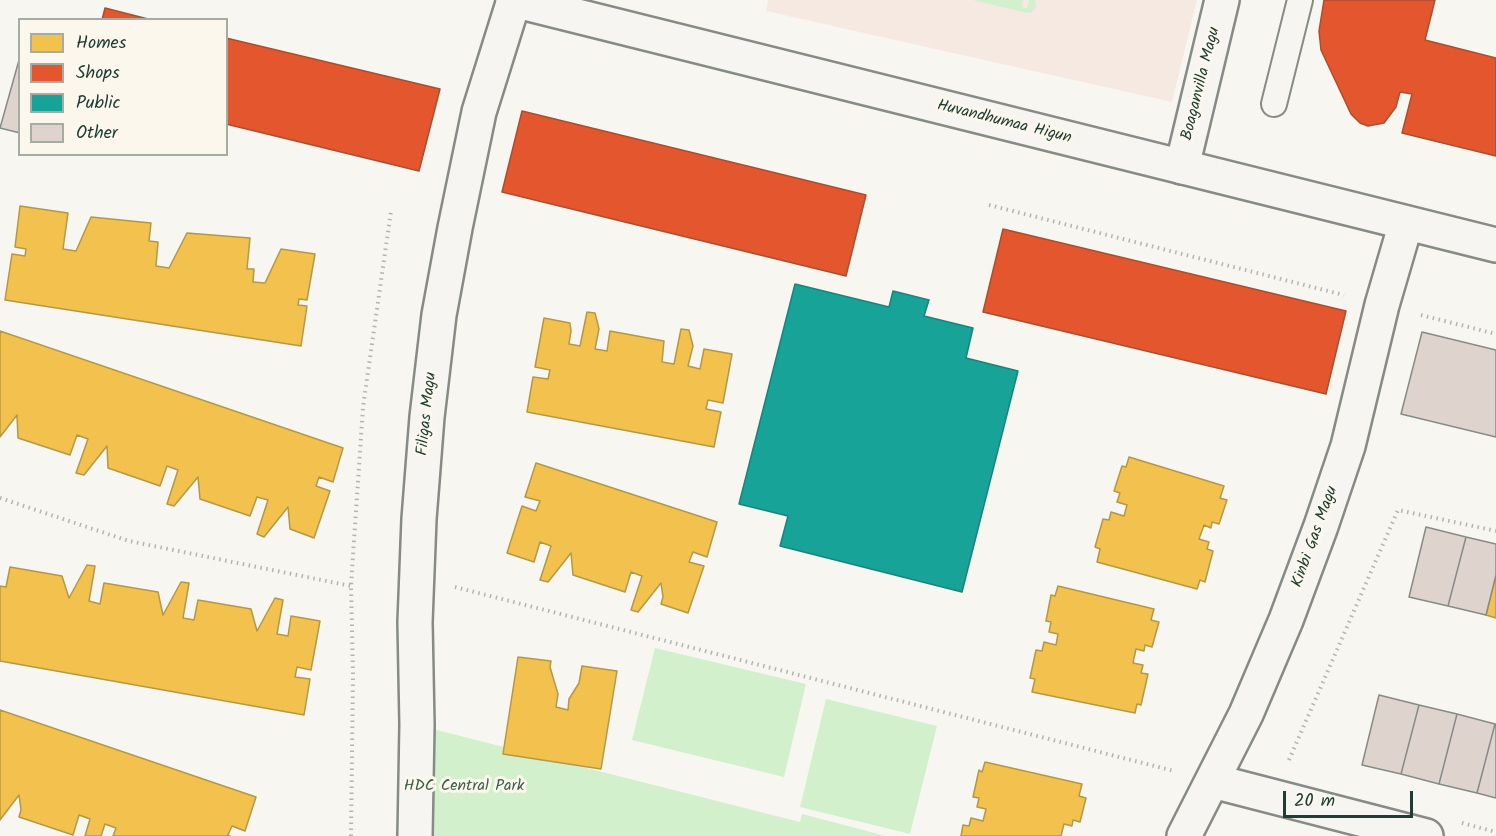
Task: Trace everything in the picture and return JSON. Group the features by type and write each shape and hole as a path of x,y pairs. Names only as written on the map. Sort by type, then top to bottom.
{"street":[{"name":"Huvandhumaa Higun","path":"513,0 1496,245"},
{"name":"Filigas Magu","path":"415,836 417,577 427,417 439,315 479,112 513,0"},
{"name":"Boaganvilla Magu","path":"1182,167 1222,0"},
{"name":"Kinbi Gas Magu","path":"1184,836 1246,714 1322,526 1348,446 1382,305 1406,223"},
{"path":"1213,781 1438,828"}],"lane":[{"path":"1274,104 1300,0"}],"path":[{"path":"988,206 1496,334"},
{"path":"351,836 353,674 351,586 363,407 391,211"},
{"path":"0,498 129,541 351,586"},
{"path":"1287,765 1398,510 1496,531"},
{"path":"417,577 1213,781"},
{"path":"1438,828 1496,832"}],"shaded area":[{"path":"768,0 1197,0 1172,102 766,11"}],"green space":[{"path":"973,0 1023,0 1022,7 1027,8 1029,0 1035,0 1036,7 1032,12 1027,13"},
{"path":"655,648 806,684 784,777 632,740"},
{"path":"826,699 937,726 910,834 800,807"},
{"name":"HDC Central Park","path":"417,725 800,822 802,814 886,836 415,836"}],"building: Homes":[{"path":"20,206 68,213 63,249 76,251 91,217 151,223 149,241 158,242 156,266 169,268 187,233 250,238 247,269 254,269 253,282 265,283 281,249 315,254 307,300 299,299 298,305 307,306 301,346 5,300 12,254 25,256 26,249 15,247"},
{"path":"587,312 595,313 599,329 595,349 607,351 610,331 664,341 662,362 674,364 681,329 689,330 693,346 688,366 700,369 704,349 732,354 723,403 708,400 706,409 721,412 714,447 527,412 533,377 548,379 550,370 535,367 544,318 570,323 569,344 580,346"},
{"path":"0,331 343,448 333,482 319,477 316,486 330,491 314,538 290,529 288,507 264,537 257,534 268,500 257,497 250,516 200,499 198,477 174,506 167,504 178,470 167,466 160,486 108,468 107,446 84,475 76,473 88,439 77,435 70,455 18,438 17,415 0,437"},
{"path":"1129,457 1224,486 1220,498 1227,500 1219,524 1212,522 1211,528 1204,525 1199,539 1209,542 1207,549 1213,551 1205,582 1200,580 1197,589 1097,562 1100,549 1095,547 1103,519 1109,520 1111,512 1124,516 1127,505 1117,502 1120,493 1114,491 1122,466 1126,467"},
{"path":"536,463 717,522 707,557 693,552 689,562 704,566 688,613 661,604 663,597 661,583 638,612 631,610 642,576 631,572 625,592 573,575 571,553 548,582 540,580 551,546 540,542 534,562 507,553 522,506 536,511 540,501 525,497"},
{"path":"87,565 95,566 89,601 100,604 104,583 158,592 163,615 181,582 189,583 183,618 194,620 198,600 251,609 257,631 275,598 283,600 277,634 288,636 291,616 320,621 311,670 297,667 295,677 310,679 304,715 0,661 0,586 6,587 10,567 62,576 69,598"},
{"path":"1496,575 1496,618 1486,615"},
{"path":"1058,586 1154,609 1151,620 1159,622 1152,647 1145,645 1144,651 1136,649 1133,663 1143,665 1141,673 1148,674 1141,705 1137,704 1135,713 1032,692 1035,679 1030,678 1036,650 1042,651 1044,642 1056,645 1058,634 1049,632 1051,622 1046,621 1051,595 1055,596"},
{"path":"518,657 551,661 550,667 558,694 556,707 568,710 569,699 579,683 582,666 617,671 601,769 503,754"},
{"path":"0,710 256,797 245,831 232,826 228,835 230,836 113,836 116,828 105,824 101,836 85,836 90,819 79,815 73,835 19,817 21,810 19,795 0,820"},
{"path":"985,762 1082,784 1079,796 1086,798 1080,822 1073,820 1072,826 1064,824 1061,836 961,836 963,825 969,826 971,818 983,821 986,809 977,807 979,798 973,797 979,770 982,772"}],"building: Shops":[{"path":"1324,0 1435,0 1425,40 1496,58 1496,156 1402,133 1412,94 1400,92 1396,107 1384,123 1368,126 1360,123 1351,114 1321,50 1319,31"},
{"path":"105,8 144,18 102,18"},
{"path":"228,38 440,89 419,171 228,124"},
{"path":"522,111 866,195 846,276 502,192"},
{"path":"1003,229 1346,311 1326,394 983,312"}],"building: Public":[{"path":"795,284 889,307 893,291 929,300 924,316 973,328 966,358 1018,371 962,592 780,546 788,516 739,504"}],"building: Other":[{"path":"18,64 18,132 0,128"},
{"path":"1422,332 1496,350 1496,437 1401,414"},
{"path":"1426,527 1466,537 1448,606 1409,597"},
{"path":"1466,537 1496,544 1496,575 1486,615 1448,606"},
{"path":"1379,695 1419,705 1401,774 1362,765"},
{"path":"1419,705 1457,714 1439,784 1401,774"},
{"path":"1457,714 1495,724 1477,793 1439,784"},
{"path":"1496,724 1496,798 1477,793"}]}
